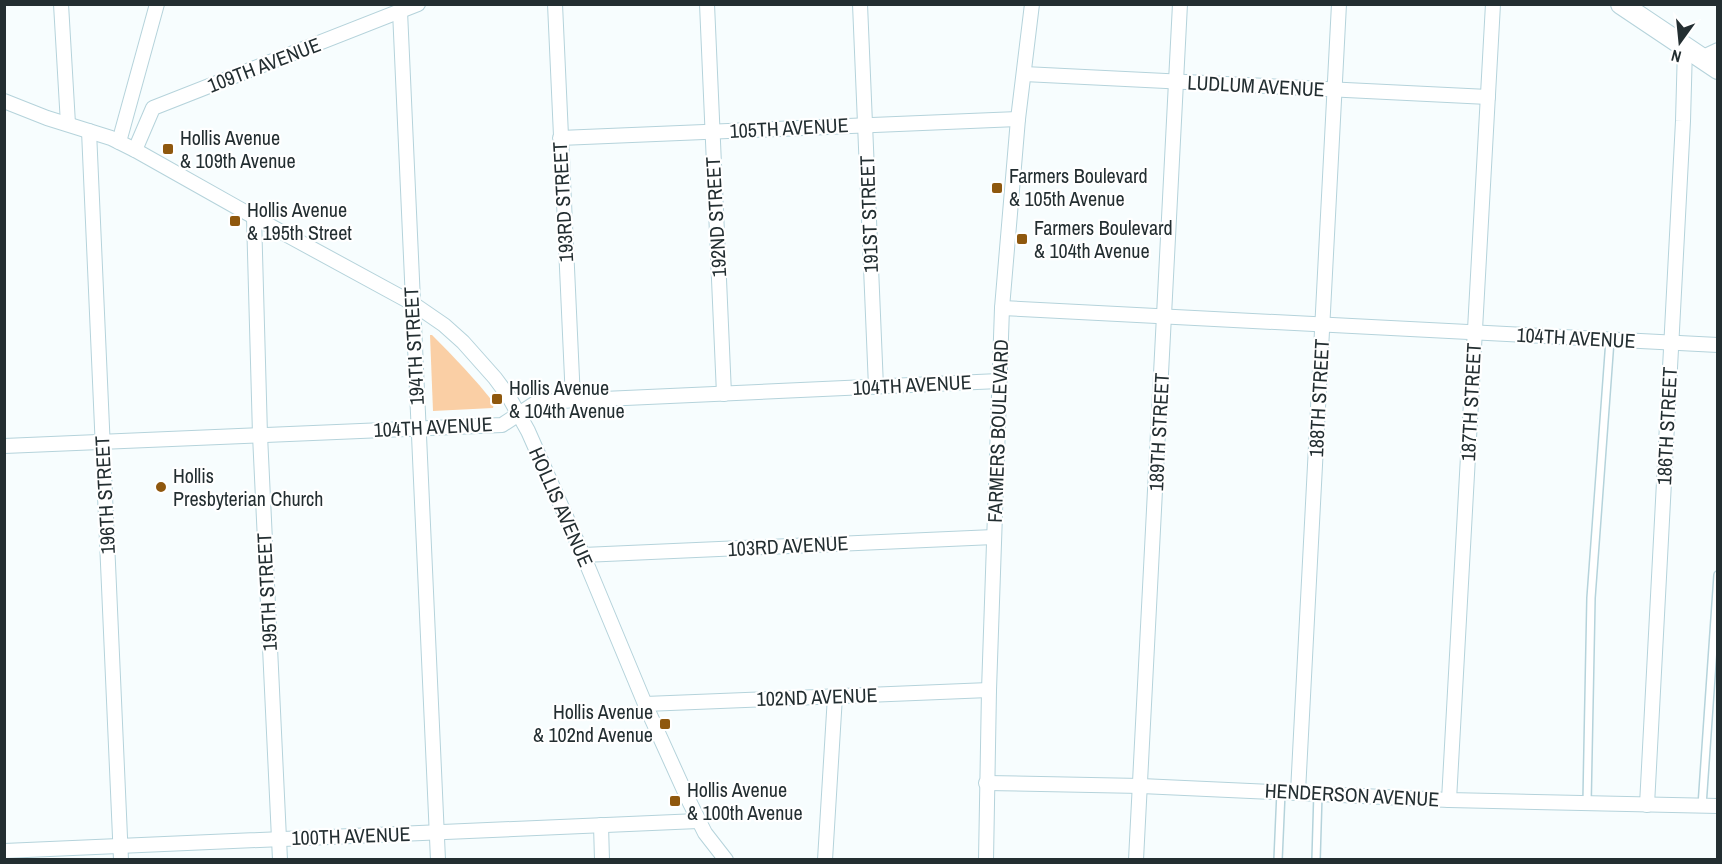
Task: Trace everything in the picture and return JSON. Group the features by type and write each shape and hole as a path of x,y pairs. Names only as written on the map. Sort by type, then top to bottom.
{"main road":[{"path":"1621,4 1701,52 1718,69"}],"street":[{"path":"60,4 68,124"},
{"path":"119,142 157,4"},
{"name":"109TH AVENUE","path":"135,150 153,108 417,4"},
{"name":"193RD STREET","path":"555,4 573,400"},
{"name":"192ND STREET","path":"707,4 724,394"},
{"name":"191ST STREET","path":"860,4 876,387"},
{"name":"FARMERS BOULEVARD","path":"986,860 986,783 1002,308 1018,119 1032,4"},
{"name":"189TH STREET","path":"1136,860 1180,4"},
{"name":"188TH STREET","path":"1298,792 1339,4"},
{"name":"187TH STREET","path":"1449,800 1493,4"},
{"name":"194TH STREET","path":"400,11 438,860"},
{"name":"186TH STREET","path":"1647,805 1683,121 1701,52"},
{"name":"LUDLUM AVENUE","path":"1024,74 1488,97"},
{"name":"HOLLIS AVENUE","path":"4,101 119,142 135,150 412,303 444,325 463,342 511,400 583,555 645,704 698,821 726,860"},
{"name":"105TH AVENUE","path":"561,138 1018,119"},
{"name":"196TH STREET","path":"89,131 121,853"},
{"name":"195TH STREET","path":"254,217 260,435 280,860"},
{"name":"104TH AVENUE","path":"1002,308 1718,345"},
{"name":"104TH AVENUE","path":"4,446 502,424 537,402 999,381"},
{"name":"103RD AVENUE","path":"583,555 994,537"},
{"name":"102ND AVENUE","path":"645,704 989,690"},
{"path":"825,860 835,696"},
{"name":"HENDERSON AVENUE","path":"986,783 1141,786 1449,800 1718,806"},
{"name":"100TH AVENUE","path":"4,851 121,853 279,839 698,821"},
{"path":"601,825 602,860"}],"lane":[{"path":"1587,803 1592,598 1610,340"},
{"path":"1702,806 1718,575"},
{"path":"1278,860 1281,792"},
{"path":"1316,860 1318,793"}],"shaded area":[{"path":"430,335 479,385 494,403 493,408 433,411"}],"place":[{"name":"Hollis Avenue & 109th Avenue","path":"168,149"},
{"name":"Farmers Boulevard & 105th Avenue","path":"997,188"},
{"name":"Hollis Avenue & 195th Street","path":"235,221"},
{"name":"Farmers Boulevard & 104th Avenue","path":"1022,239"},
{"name":"Hollis Avenue & 104th Avenue","path":"497,399"},
{"name":"Hollis Presbyterian Church","path":"161,487"},
{"name":"Hollis Avenue & 102nd Avenue","path":"665,724"},
{"name":"Hollis Avenue & 100th Avenue","path":"675,801"}]}
